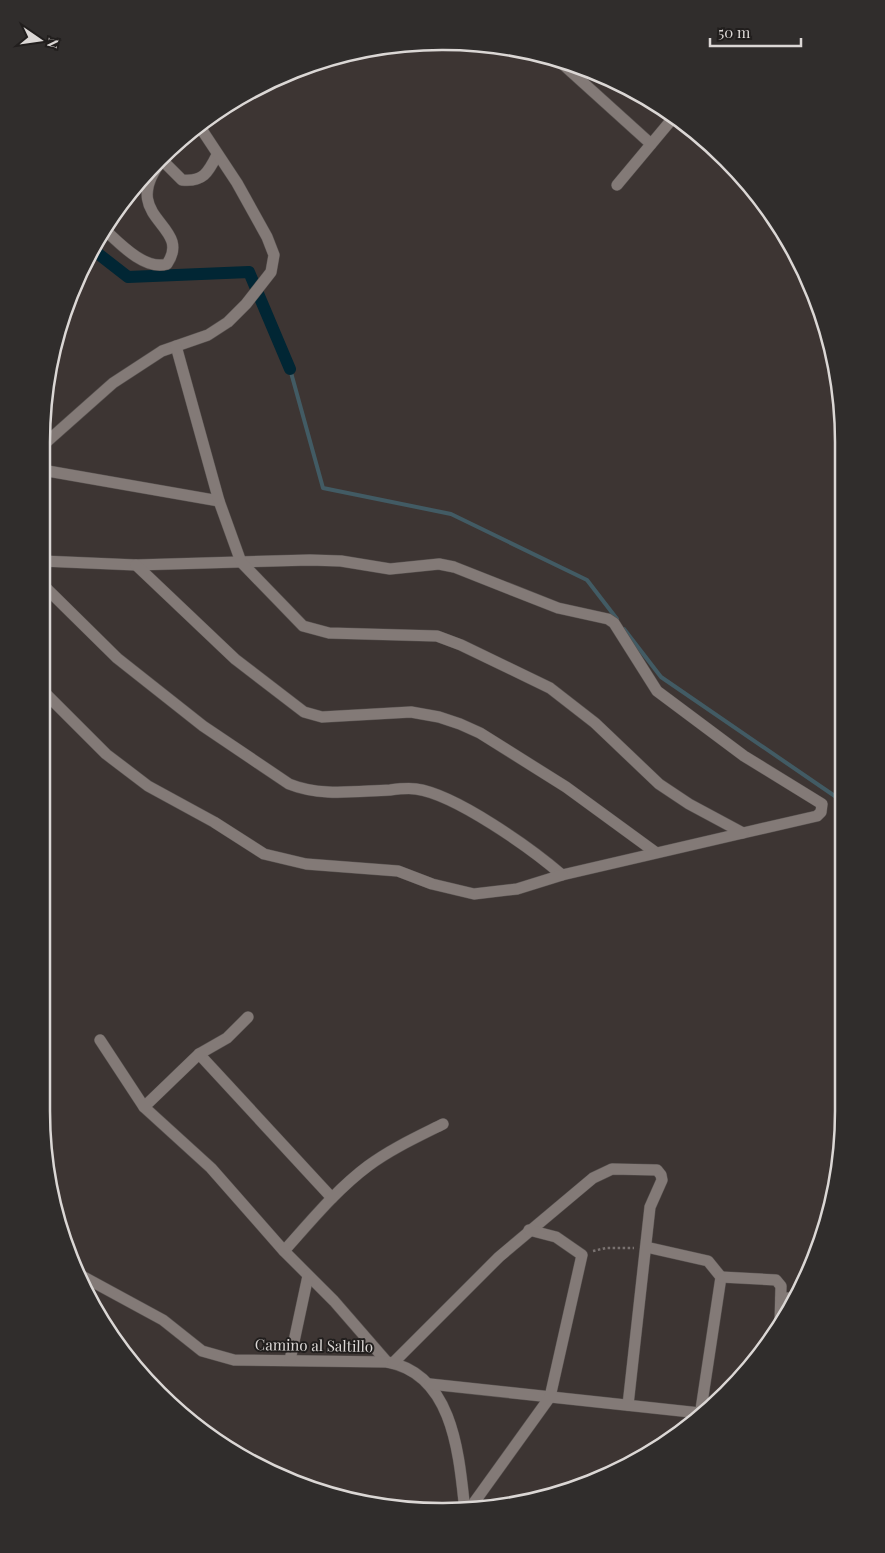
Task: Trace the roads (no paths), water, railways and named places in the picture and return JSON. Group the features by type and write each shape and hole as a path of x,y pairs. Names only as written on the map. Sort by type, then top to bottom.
{"street":[{"path":"574,73 652,144"},
{"path":"617,185 669,122"},
{"path":"50,439 106,388 162,351 208,335 228,322 261,286 271,272 274,255 267,236 203,132"},
{"path":"166,164 182,180 196,180 206,176 217,156"},
{"path":"110,234 146,262 155,265 167,264 172,251 170,237 150,208 146,195 149,182"},
{"path":"176,346 219,501 241,562 303,626 329,633 437,636 460,645 550,688 595,723 659,784 689,804 743,833"},
{"path":"50,471 219,501"},
{"path":"50,561 136,565 341,561 390,570 446,565 558,608 608,619 619,628 657,691 744,756 822,804 821,812 817,816 655,852 562,875 517,889 474,894 432,884 398,871 306,864 264,854 214,822 148,786 106,754 50,698"},
{"path":"136,565 234,660 304,712 322,717 412,712 440,717 460,724 480,733 566,787 655,852"},
{"path":"50,592 117,658 203,726 288,784 320,793 416,789 438,795 464,807 520,843 562,875"},
{"path":"144,1106 199,1054 227,1038 248,1016"},
{"path":"100,1040 144,1106 211,1168 284,1250 334,1301 390,1363 529,1230 603,1172 612,1169 657,1170 662,1175 662,1180 650,1207 628,1405"},
{"path":"199,1054 332,1198"},
{"path":"284,1250 332,1198 367,1167 390,1151 443,1124"},
{"path":"473,1502 550,1398 582,1255 556,1236 529,1230"},
{"path":"646,1247 708,1261 720,1277 701,1406"},
{"path":"290,1360 308,1276"},
{"path":"720,1277 776,1280 780,1286 781,1309"},
{"name":"Camino al Saltillo","path":"88,1279 163,1320 202,1351 234,1360 390,1363 411,1369 430,1384 450,1420 460,1460 465,1502"},
{"path":"781,1298 787,1298"},
{"path":"430,1384 628,1405 691,1414"}],"waterway":[{"path":"98,254 128,277 249,272 290,369"},
{"path":"290,369 323,488 451,514 587,580 617,619"},
{"path":"624,629 661,677 835,796"}]}
